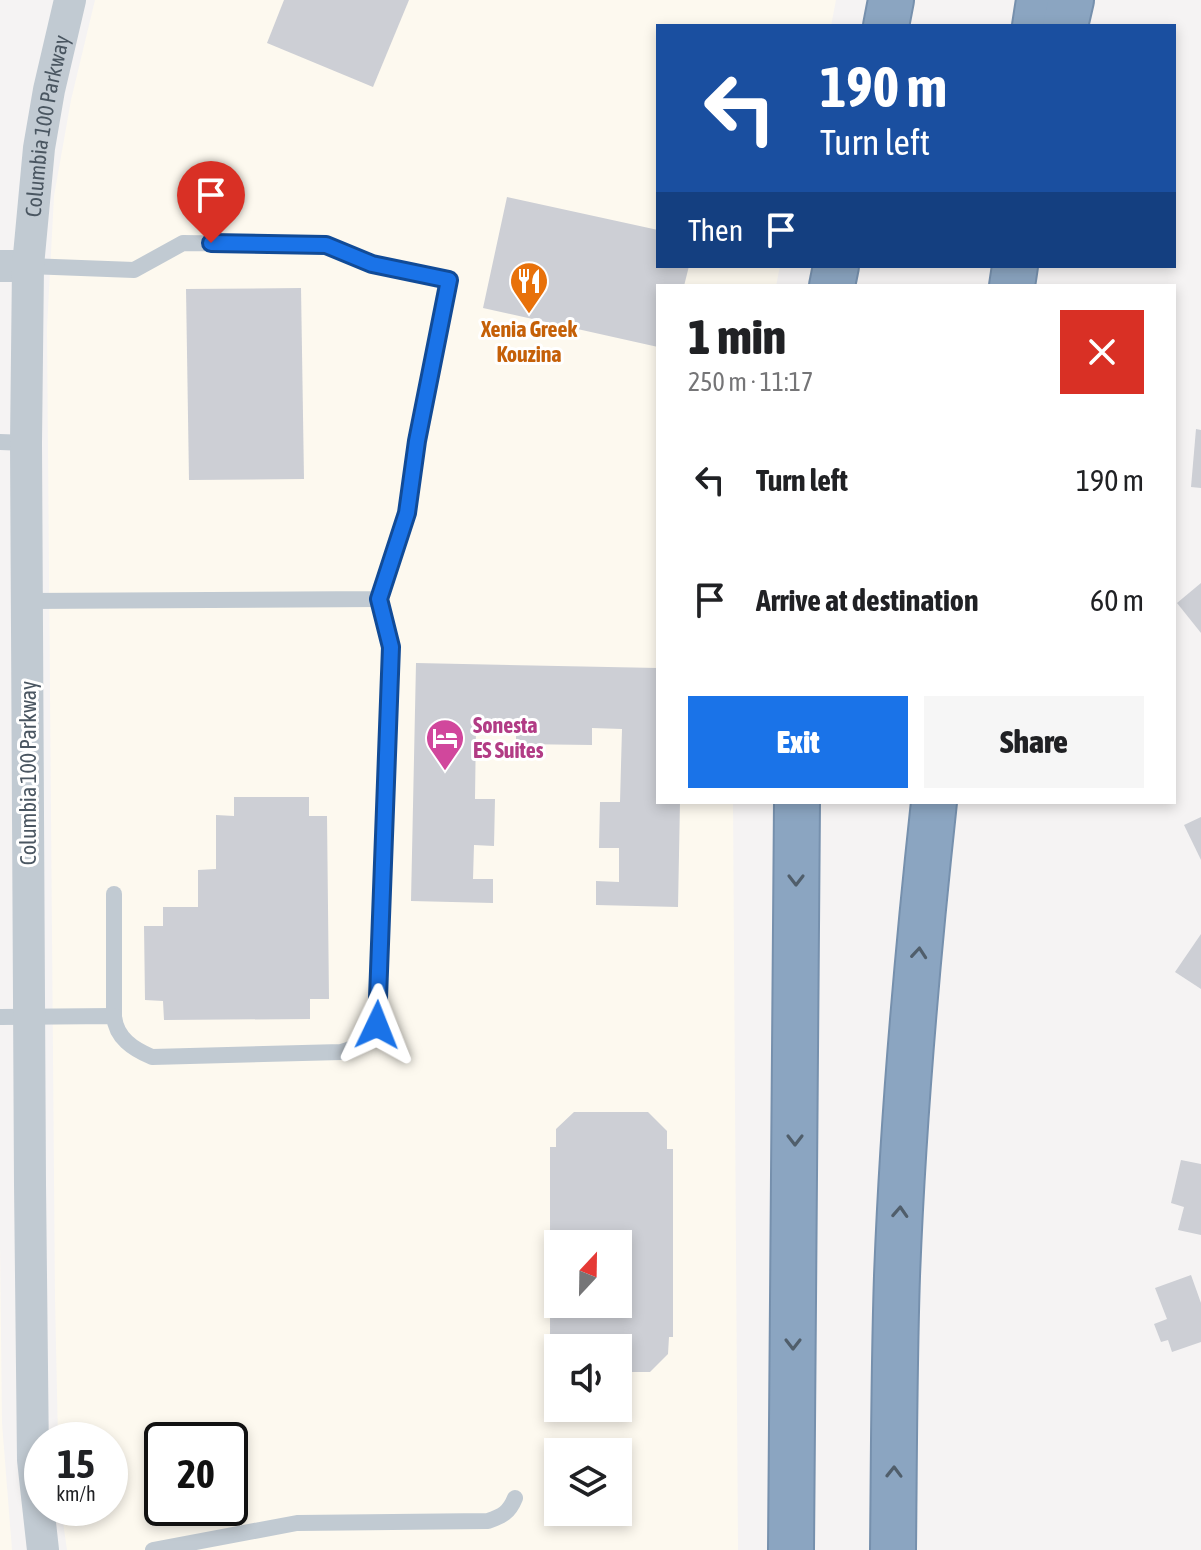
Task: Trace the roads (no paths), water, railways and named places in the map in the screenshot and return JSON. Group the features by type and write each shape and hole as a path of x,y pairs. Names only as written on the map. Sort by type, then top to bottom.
{"highway":[{"path":"886,24 891,0"},
{"path":"1035,24 1039,0"},
{"path":"1065,24 1071,0"},
{"path":"791,1550 797,804"},
{"path":"893,1550 897,1277 904,1143 934,804"}],"street":[{"name":"Columbia 100 Parkway","path":"43,1550 33,1460 15,1016 27,601 13,442 14,266 70,0"}],"lane":[{"path":"14,266 134,270 183,243 326,245 372,264 449,280 417,441 407,513 379,599 391,647 377,1025 355,1049 341,1052 152,1057 137,1051 123,1040 115,1024 114,894"},
{"path":"27,601 379,599"},
{"path":"15,1016 114,1016"},
{"path":"153,1550 297,1523 488,1521 502,1516 511,1508 515,1498"}],"place":[{"name":"Xenia Greek Kouzina","path":"529,315"},
{"name":"Sonesta ES Suites","path":"445,772"}]}
